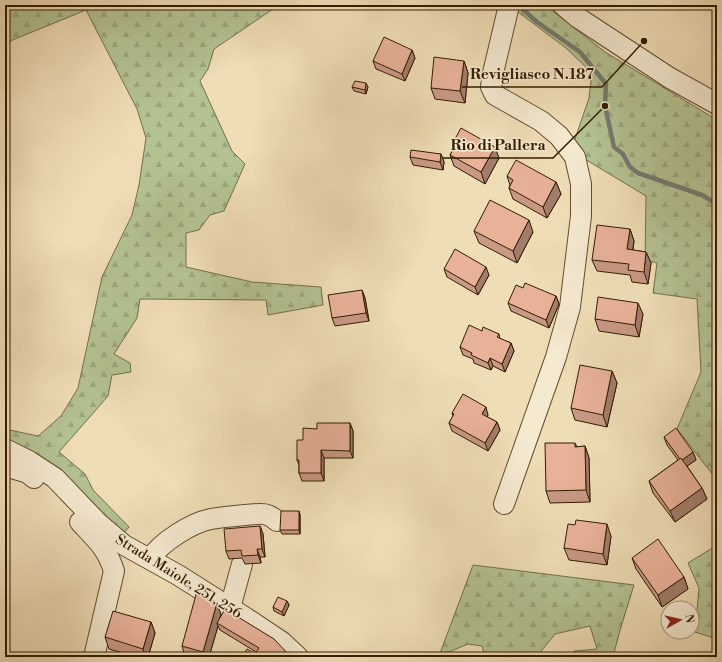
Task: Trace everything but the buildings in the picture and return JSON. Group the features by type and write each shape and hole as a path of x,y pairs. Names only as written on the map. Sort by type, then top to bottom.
{"street":[{"path":"504,504 556,357 570,307 581,216 581,184 575,157 559,136 541,121 495,95 491,87 509,5"},
{"path":"562,5 577,17 670,78 717,104"},
{"name":"Strada Maiole, 251, 256","path":"5,449 29,461 55,478 97,522 124,545 178,575 230,608 282,642 298,657"},
{"path":"5,466 28,473 47,486 102,546 110,558 114,572 94,657"},
{"path":"150,560 155,552 171,539 189,527 209,519 266,514 277,521"},
{"path":"230,608 242,564"}],"green space":[{"path":"5,5 279,5 214,49 208,69 200,81 232,151 245,164 224,211 210,215 199,230 186,233 186,267 252,282 321,287 323,305 268,315 266,300 140,299 137,318 114,354 130,363 131,372 112,375 108,396 59,452 85,474 93,490 129,527 122,535 103,520 5,458 5,429 38,436 61,416 78,388 102,277 132,215 139,185 146,138 137,109 86,10 5,43"},
{"path":"515,5 545,5 605,52 717,120 717,480 677,429 701,372 697,299 653,293 657,263 645,260 646,196 583,158 574,142 589,98 592,73 566,48 514,9"},
{"path":"717,545 717,639 700,634 700,600 698,600 699,588 688,563"},
{"path":"473,565 634,585 613,657 565,657 575,651 597,649 590,626 555,634 535,657 485,657 482,646 468,644 439,656"}],"waterway":[{"path":"518,5 537,22 580,52 606,84 605,106 614,147 623,154 630,167 638,173 702,195 717,204"}],"place":[{"name":"Revigliasco N.187","path":"644,41"},
{"name":"Rio di Pallera","path":"605,106"}]}
